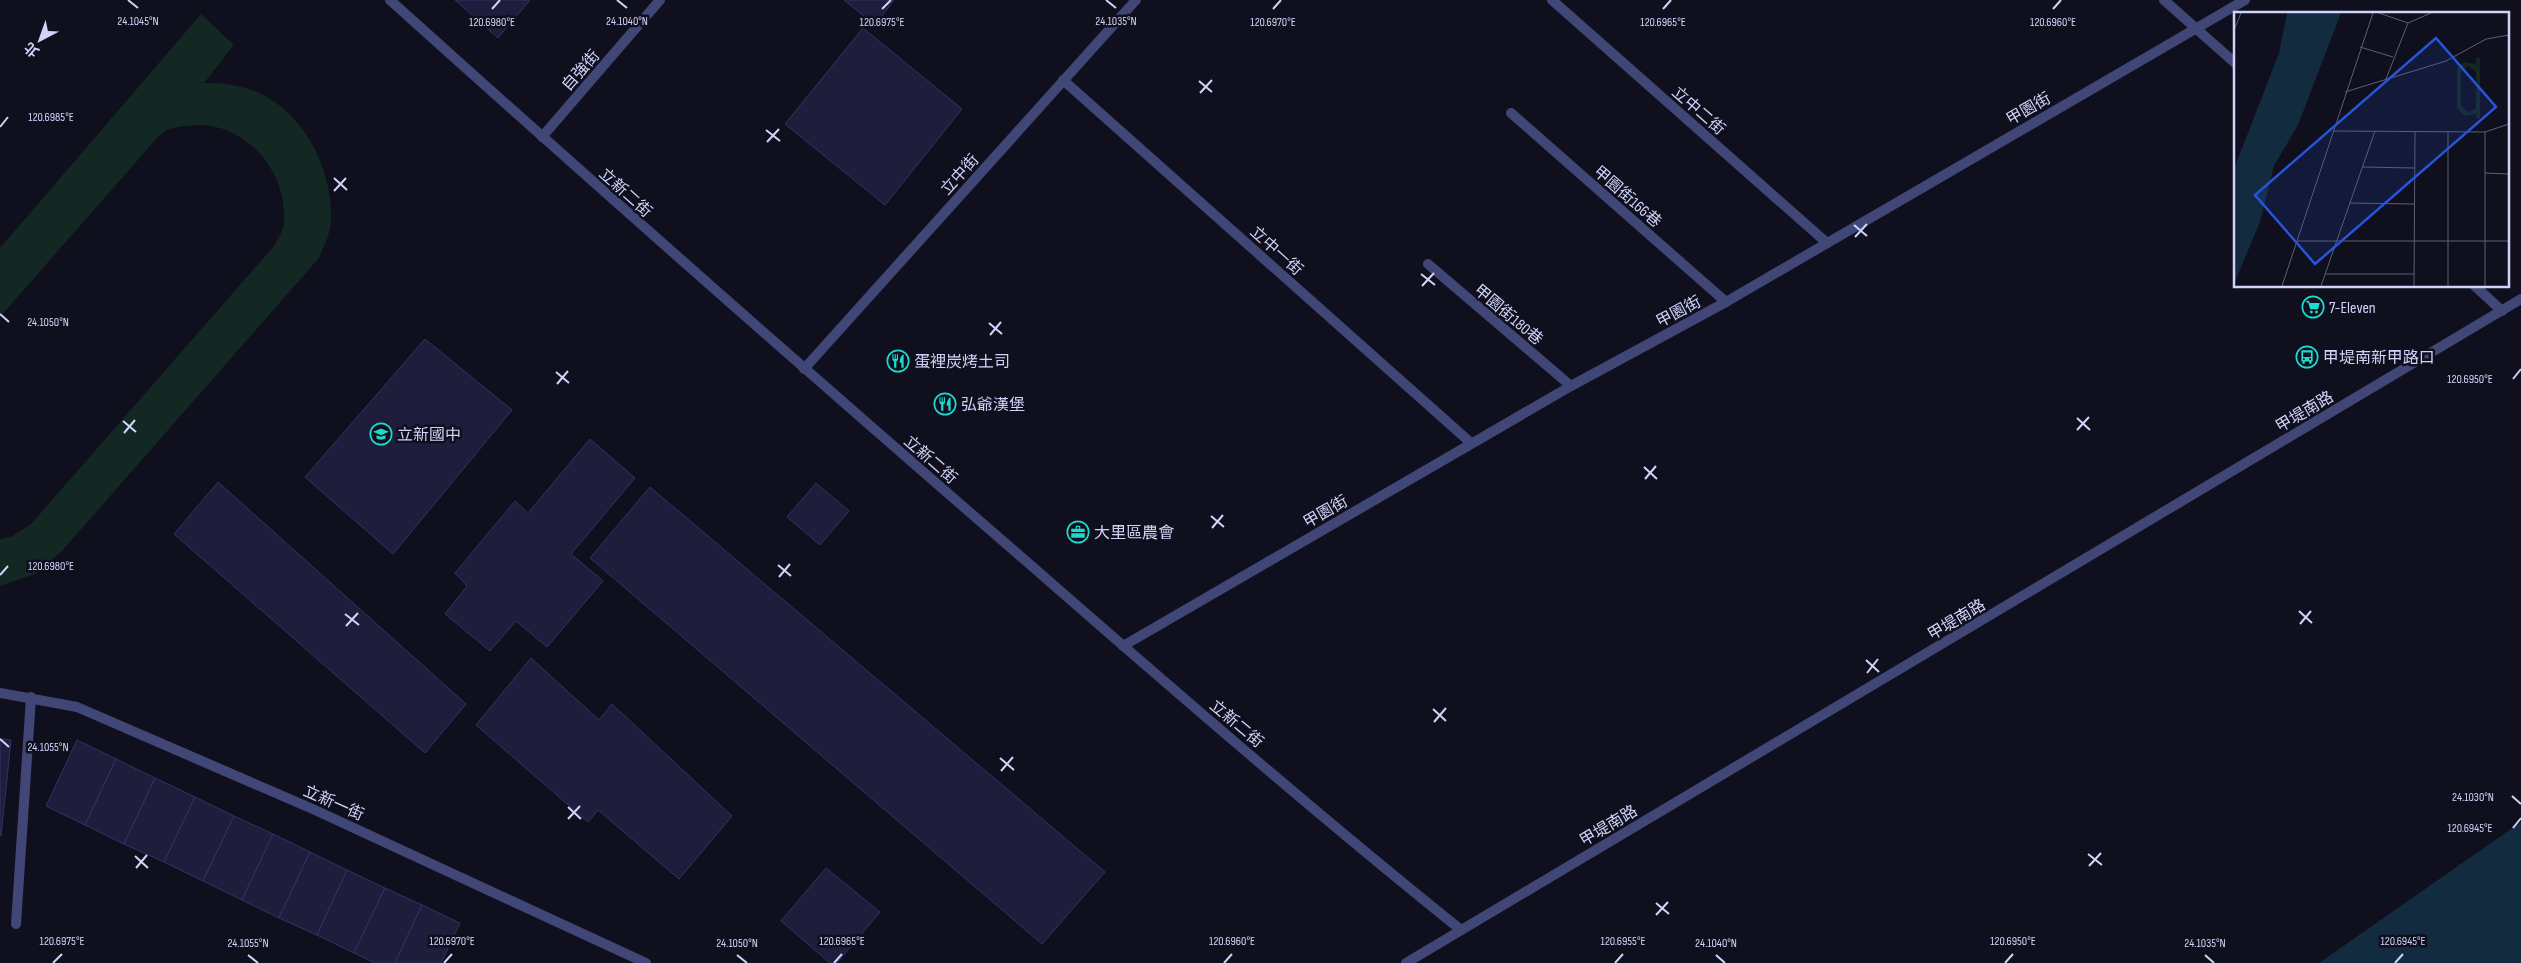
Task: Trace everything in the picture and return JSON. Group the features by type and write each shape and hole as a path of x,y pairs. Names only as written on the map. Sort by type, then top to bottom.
{"street":[{"name":"立新二街","path":"390,0 804,369 1123,646 1398,880 1461,930"},
{"name":"自強街","path":"542,136 660,0"},
{"name":"立中街","path":"804,369 1136,0"},
{"name":"立中二街","path":"1552,0 1827,243"},
{"path":"2164,0 2234,62"},
{"name":"甲園街","path":"1123,646 1471,443 1726,302 2245,0"},
{"name":"立中一街","path":"1063,80 1471,443"},
{"name":"甲園街166巷","path":"1511,114 1726,302"},
{"name":"甲園街180巷","path":"1428,264 1571,386"},
{"path":"2477,288 2502,311"},
{"name":"甲堤南路","path":"1406,963 2521,299"},
{"name":"立新一街","path":"0,693 32,697 77,708 306,806 646,963"},
{"path":"16,924 32,697"}],"green space":[{"path":"201,14 234,45 204,83 227,84 249,89 268,98 299,124 320,160 326,180 331,221 328,235 319,258 61,552 35,574 0,586 0,539 11,537 31,524 274,246 282,231 284,224 283,203 279,185 271,169 260,154 247,142 232,133 215,127 197,125 167,130 150,146 0,317 0,248"}],"water":[{"path":"2521,822 2521,963 2319,963"}],"building":[{"path":"455,0 530,0 498,38"},
{"path":"844,0 894,0 875,25"},
{"path":"863,28 962,109 885,205 785,124"},
{"path":"425,339 512,410 393,554 305,477"},
{"path":"590,439 635,478 571,554 603,581 547,647 516,621 490,651 445,614 467,586 455,573 515,501 528,513"},
{"path":"218,482 466,704 425,753 174,534"},
{"path":"816,483 849,511 820,545 787,517"},
{"path":"650,487 1105,872 1042,944 590,558"},
{"path":"531,658 599,720 612,704 732,816 679,879 598,810 588,822 476,725"},
{"path":"0,739 11,740 1,836 0,836"},
{"path":"77,740 116,759 85,825 46,806"},
{"path":"116,759 155,778 124,844 85,825"},
{"path":"155,778 195,797 164,862 124,844"},
{"path":"195,797 234,816 203,881 164,862"},
{"path":"234,816 273,834 242,900 203,881"},
{"path":"273,834 310,852 279,918 242,900"},
{"path":"310,852 347,870 317,935 279,918"},
{"path":"826,868 880,912 837,963 830,963 781,921"},
{"path":"347,870 385,888 354,953 317,935"},
{"path":"385,888 422,905 395,963 375,963 354,953"},
{"path":"422,905 460,923 441,963 395,963"}],"place":[{"name":"7-Eleven","path":"2313,307"},
{"name":"甲堤南新甲路口","path":"2307,357"},
{"name":"蛋裡炭烤土司","path":"898,361"},
{"name":"弘爺漢堡","path":"945,404"},
{"name":"立新國中","path":"381,434"},
{"name":"大里區農會","path":"1078,532"}]}
